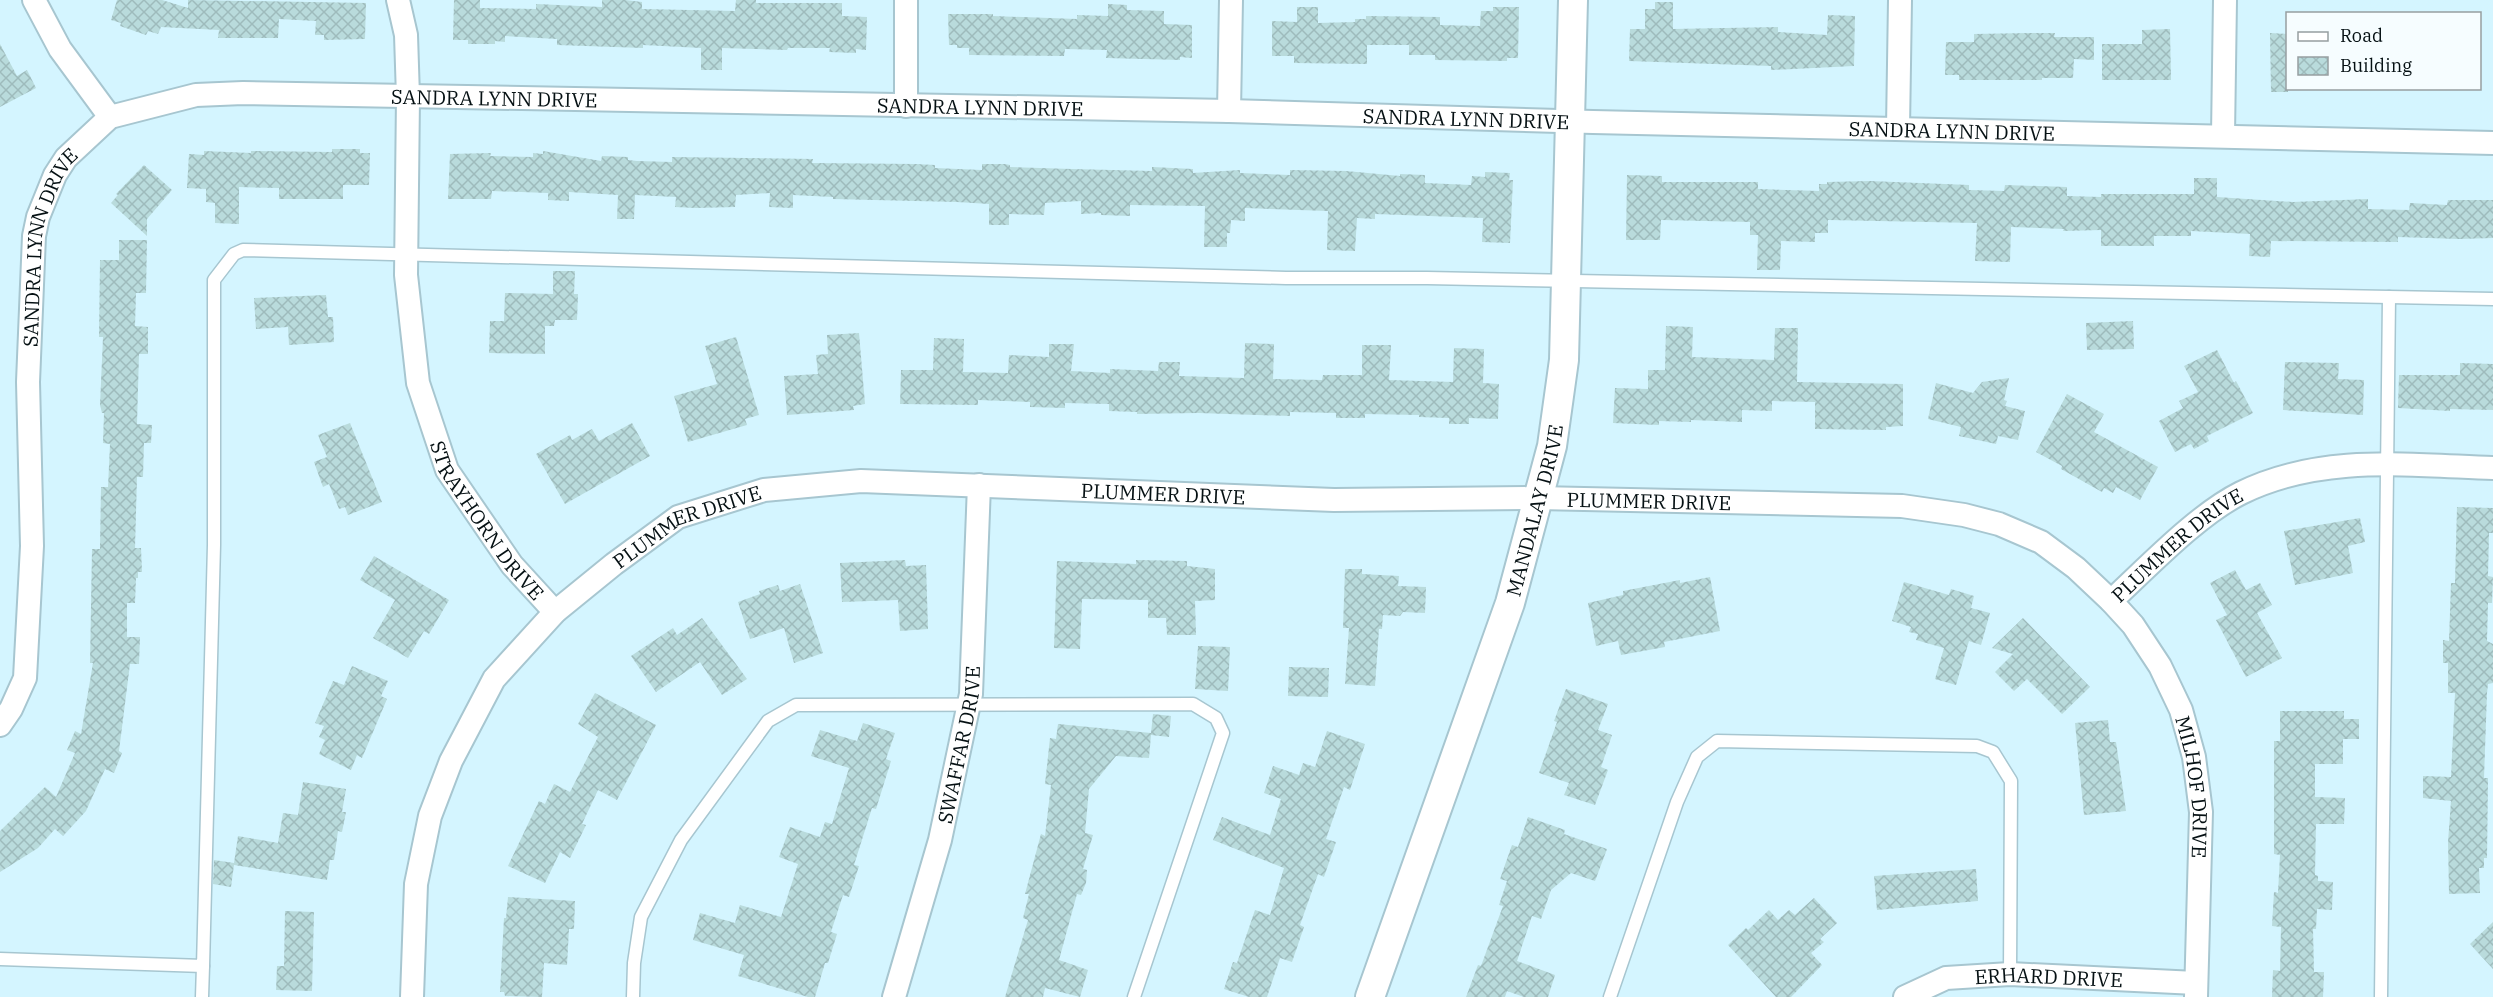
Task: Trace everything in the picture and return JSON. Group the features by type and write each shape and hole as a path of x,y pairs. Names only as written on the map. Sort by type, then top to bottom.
{"street":[{"path":"34,0 60,49 111,117"},
{"name":"STRAYHORN DRIVE","path":"398,0 406,35 408,97 406,275 418,383 447,470 512,565 555,612 494,679 442,783 430,816 416,884 412,997"},
{"path":"906,0 906,106"},
{"path":"1229,111 1232,0"},
{"name":"MANDALAY DRIVE","path":"1370,997 1510,603 1552,446 1564,360 1573,0"},
{"path":"1898,128 1900,0"},
{"path":"2223,135 2225,0"},
{"name":"SANDRA LYNN DRIVE","path":"0,725 11,709 25,678 33,546 28,382 34,236 38,217 55,176 66,158 111,117 196,95 243,93 1229,111 1570,122 2223,135 2493,143"},
{"name":"PLUMMER DRIVE","path":"555,612 614,564 678,518 764,490 861,481 1334,500 1538,498 1902,506 1964,515 1999,524 2041,542 2076,568 2111,601 2194,525 2240,494 2290,474 2338,465 2386,464 2493,468"},
{"name":"SWAFFAR DRIVE","path":"894,997 940,840 971,694 979,485"},
{"name":"MILHOF DRIVE","path":"2111,601 2133,625 2160,666 2181,710 2194,757 2201,812 2196,990"},
{"name":"ERHARD DRIVE","path":"1905,997 1946,978 2010,974 2196,990"}],"lane":[{"path":"202,997 214,544 214,280 234,254 243,250 1286,278 1566,280 2493,299"},
{"path":"2381,997 2389,297"},
{"path":"633,997 634,963 641,917 681,840 768,721 796,705 1193,704 1216,718 1223,733 1134,997"},
{"path":"1610,997 1677,802 1697,757 1717,741 1977,746 1993,752 2011,781 2010,974"},
{"path":"0,959 203,966"}],"building":[{"path":"117,0 162,0 188,8 188,0 366,3 365,39 324,40 324,35 315,35 316,21 279,19 278,38 218,38 219,30 161,27 158,34 148,31 146,35 120,26 121,23 111,20"},
{"path":"454,0 480,0 480,8 536,9 536,4 602,7 602,0 625,0 642,2 642,9 735,11 736,0 756,0 756,3 842,3 842,16 867,17 866,50 856,49 856,53 829,52 830,48 788,48 787,50 722,48 722,70 701,70 701,48 557,45 557,39 505,36 505,42 468,44 468,40 453,40"},
{"path":"1655,2 1673,2 1673,29 1778,27 1778,32 1827,35 1828,15 1855,16 1854,66 1771,70 1771,66 1629,61 1630,29 1645,29 1645,9 1655,9"},
{"path":"1108,4 1127,5 1127,10 1164,11 1164,24 1192,25 1192,58 1180,57 1180,60 1106,58 1107,50 1065,49 1064,56 969,55 969,48 949,45 948,14 1077,19 1077,15 1108,16"},
{"path":"1297,7 1318,7 1318,23 1355,22 1355,19 1366,19 1366,16 1440,17 1440,25 1480,26 1481,11 1493,11 1493,7 1519,7 1518,58 1507,58 1507,61 1435,60 1435,55 1409,55 1409,45 1367,45 1367,64 1294,63 1294,56 1272,56 1272,21 1297,22"},
{"path":"2170,29 2171,80 2102,80 2102,44 2142,44 2142,30"},
{"path":"2055,33 2054,37 2094,37 2094,60 2074,59 2073,78 1959,80 1959,75 1945,75 1946,42 1974,42 1974,34"},
{"path":"2270,33 2286,34 2286,90 2288,92 2271,92"},
{"path":"0,44 17,76 27,70 36,88 0,107"},
{"path":"332,149 360,149 360,153 370,153 369,185 343,185 343,199 279,199 279,188 239,187 239,224 215,223 215,203 206,202 206,189 187,188 189,154 204,155 204,151 332,152"},
{"path":"543,151 601,161 602,156 628,157 628,160 637,161 672,162 672,157 813,159 812,163 916,164 935,165 935,168 982,170 982,164 1005,164 1010,167 1152,171 1152,167 1193,169 1193,173 1240,170 1240,173 1290,175 1290,170 1346,171 1400,176 1400,174 1425,175 1425,183 1471,185 1472,176 1485,177 1485,172 1510,173 1509,180 1513,180 1510,243 1482,242 1483,218 1375,214 1375,219 1357,218 1355,251 1327,250 1328,211 1245,208 1245,221 1231,220 1230,233 1227,233 1227,247 1204,247 1205,206 1130,205 1130,216 1101,215 1101,213 1081,214 1081,201 1045,203 1044,215 1009,214 1009,225 989,225 989,204 833,199 833,197 793,195 793,208 769,207 770,193 736,195 735,207 696,208 675,207 676,197 635,195 634,219 617,219 618,195 569,192 569,201 548,200 548,193 492,191 491,199 448,199 450,154 491,153 490,156 533,157 533,153 543,154"},
{"path":"144,165 172,190 147,219 147,236 111,203 118,195 116,194"},
{"path":"1627,175 1662,176 1662,182 1758,182 1758,189 1819,191 1819,184 1827,184 1827,182 1870,181 1969,185 1969,190 2004,191 2005,185 2067,187 2067,196 2101,197 2101,194 2194,194 2194,178 2217,178 2217,197 2293,202 2368,199 2368,209 2409,210 2410,203 2447,205 2448,200 2493,200 2493,238 2398,237 2398,242 2271,241 2270,257 2249,256 2250,234 2191,231 2191,236 2154,236 2154,246 2101,246 2101,230 2063,231 2064,229 2011,227 2010,262 1975,261 1977,223 1828,220 1828,233 1815,233 1815,242 1781,241 1780,270 1757,270 1758,235 1750,235 1750,222 1661,220 1660,240 1626,240"},
{"path":"119,240 147,240 146,293 136,293 135,326 148,327 148,354 139,354 137,424 152,425 151,443 144,443 143,477 137,477 135,548 141,548 142,572 138,572 138,578 136,578 135,603 127,603 127,637 140,637 139,664 130,664 119,751 122,753 114,773 105,769 86,811 63,836 55,829 38,848 0,872 0,831 45,787 56,797 75,753 67,750 75,731 81,734 93,663 90,663 92,549 100,549 101,487 108,487 110,444 103,443 104,413 100,405 103,337 99,337 100,260 119,260"},
{"path":"553,271 575,271 574,294 578,294 577,320 555,320 554,326 545,326 545,354 489,353 490,321 504,321 505,293 553,294"},
{"path":"326,295 328,317 333,317 334,342 289,345 288,327 256,329 254,298"},
{"path":"2133,321 2134,349 2087,350 2086,323"},
{"path":"1666,326 1693,327 1692,357 1774,360 1775,328 1798,328 1797,382 1903,384 1903,426 1886,427 1886,430 1815,429 1815,402 1772,401 1772,411 1742,410 1742,422 1691,420 1691,422 1659,421 1659,425 1613,423 1615,388 1648,389 1648,370 1665,370"},
{"path":"859,333 865,404 853,406 854,410 787,415 784,376 818,374 816,355 828,354 827,335"},
{"path":"736,337 759,415 745,419 747,425 688,442 674,396 717,384 705,346"},
{"path":"934,338 964,339 963,372 1008,373 1009,355 1049,357 1049,344 1074,344 1071,371 1110,373 1110,369 1158,371 1159,362 1180,362 1179,376 1244,378 1245,343 1274,344 1273,379 1322,380 1323,375 1362,375 1362,345 1391,345 1389,380 1453,382 1454,348 1484,349 1483,383 1499,384 1498,419 1469,418 1469,424 1449,424 1449,418 1419,417 1419,415 1365,414 1365,418 1336,418 1336,413 1290,412 1290,416 1137,414 1137,412 1109,411 1109,404 1065,403 1065,408 1030,407 1030,402 978,400 978,405 900,404 901,370 933,370"},
{"path":"2217,350 2253,413 2207,436 2209,441 2194,449 2191,444 2175,452 2159,421 2183,408 2179,401 2198,392 2184,366"},
{"path":"2285,362 2339,363 2338,379 2364,380 2363,415 2283,410"},
{"path":"2460,363 2493,364 2493,410 2450,409 2450,411 2398,408 2399,375 2460,375"},
{"path":"2009,378 2004,400 2007,401 2005,406 2025,411 2018,440 1998,436 1996,444 1959,436 1961,427 1928,419 1936,383 1973,393 1982,382"},
{"path":"2067,394 2104,414 2094,432 2158,467 2140,500 2116,487 2113,493 2104,488 2102,492 2036,452"},
{"path":"350,423 382,502 348,515 345,507 339,509 329,484 323,487 314,462 327,457 318,435"},
{"path":"632,423 650,456 565,504 536,454 570,435 572,440 592,429 599,441"},
{"path":"2457,507 2493,508 2493,533 2489,533 2488,576 2493,577 2492,603 2488,603 2487,641 2493,644 2493,683 2488,684 2487,693 2484,778 2488,778 2487,858 2484,858 2484,868 2479,868 2480,893 2449,894 2448,842 2451,801 2423,798 2423,776 2451,777 2455,693 2448,693 2448,663 2443,663 2443,640 2449,641 2451,583 2455,583"},
{"path":"2360,518 2365,542 2348,546 2353,573 2295,585 2284,531"},
{"path":"374,556 449,600 429,634 424,631 408,658 373,638 395,600 360,580"},
{"path":"905,560 906,566 926,565 928,629 900,631 898,600 842,602 840,563"},
{"path":"1136,560 1187,561 1187,566 1215,569 1215,600 1195,601 1196,635 1167,635 1166,618 1148,618 1148,600 1082,599 1080,649 1054,648 1057,561 1136,564"},
{"path":"1345,569 1362,569 1362,574 1399,576 1398,586 1426,587 1425,613 1403,612 1400,616 1383,615 1382,629 1379,629 1375,686 1345,684 1349,628 1343,628"},
{"path":"2235,570 2246,590 2260,583 2272,605 2257,613 2282,658 2246,677 2216,620 2227,615 2210,583"},
{"path":"1710,577 1720,631 1664,642 1665,647 1621,655 1618,641 1596,646 1588,603 1623,595 1623,591 1680,580 1680,583"},
{"path":"1904,582 1949,595 1951,589 1974,596 1971,608 1990,613 1981,645 1969,641 1956,685 1935,679 1944,648 1916,640 1918,634 1909,632 1911,627 1892,621"},
{"path":"800,584 823,653 794,663 784,628 750,639 738,602 760,594 759,591 778,585 780,591"},
{"path":"702,618 747,679 722,695 700,662 656,692 631,656 673,628 677,635"},
{"path":"2023,618 2090,687 2062,714 2027,679 2014,691 1995,672 2013,654 1992,648"},
{"path":"1198,646 1230,647 1228,691 1195,689"},
{"path":"352,666 388,681 381,696 387,699 362,758 357,755 351,770 319,754 325,740 319,737 324,726 315,723 333,681 344,685"},
{"path":"1289,667 1329,668 1328,697 1288,696"},
{"path":"1566,689 1608,704 1598,730 1612,735 1601,767 1608,770 1595,805 1564,795 1569,783 1539,773"},
{"path":"595,693 656,725 617,800 598,790 582,824 586,825 570,858 560,852 545,883 508,866 539,801 545,804 554,784 570,792 598,737 578,724"},
{"path":"2280,711 2344,711 2344,719 2359,719 2359,739 2343,739 2343,764 2315,764 2315,797 2345,798 2344,824 2316,824 2315,875 2318,876 2318,881 2333,882 2332,910 2317,909 2316,929 2313,929 2314,972 2324,972 2323,997 2272,997 2273,970 2280,971 2281,927 2272,926 2274,892 2278,893 2280,855 2274,854 2274,741 2280,741"},
{"path":"1153,714 1171,716 1169,737 1151,735 1149,758 1116,756 1089,789 1085,833 1093,835 1083,869 1087,870 1086,883 1081,895 1077,894 1059,960 1088,970 1080,997 1045,988 1043,997 1005,997 1028,920 1023,918 1029,894 1025,894 1041,834 1045,836 1051,785 1045,784 1050,738 1056,739 1058,724 1151,733"},
{"path":"2108,720 2110,742 2116,742 2126,811 2084,815 2075,723"},
{"path":"863,723 895,733 886,759 891,761 876,809 872,808 854,865 859,866 849,897 843,895 831,932 837,934 815,997 808,997 738,976 744,955 693,940 700,913 735,923 740,905 781,917 798,864 779,857 790,827 820,837 825,822 832,824 849,768 811,756 820,730 857,741"},
{"path":"1327,731 1365,744 1350,790 1344,787 1326,839 1336,842 1324,877 1318,874 1300,925 1304,927 1292,962 1280,958 1267,997 1249,997 1224,989 1233,962 1237,963 1255,910 1270,915 1284,868 1213,840 1222,817 1270,835 1281,799 1264,793 1273,766 1299,775 1303,763 1315,767"},
{"path":"303,782 346,789 342,812 346,812 342,832 338,831 334,860 330,860 327,880 234,865 231,887 213,884 214,860 234,863 238,836 278,843 283,813 298,815"},
{"path":"1528,817 1565,830 1564,834 1607,849 1595,881 1571,873 1551,890 1541,919 1532,916 1517,961 1555,975 1548,997 1524,997 1507,991 1505,997 1466,997 1478,965 1481,966 1503,906 1499,905 1507,881 1500,879 1512,845 1518,847"},
{"path":"1976,869 1978,901 1877,910 1874,876"},
{"path":"508,897 575,901 574,929 569,929 567,965 544,963 542,997 505,996 504,992 500,992 504,918 506,918"},
{"path":"1814,898 1837,923 1820,939 1824,942 1811,953 1822,965 1791,997 1776,997 1728,945 1769,910 1778,920 1789,910 1795,915"},
{"path":"285,911 314,912 312,991 276,990 277,966 284,966"},
{"path":"2493,922 2493,969 2470,944"}]}
